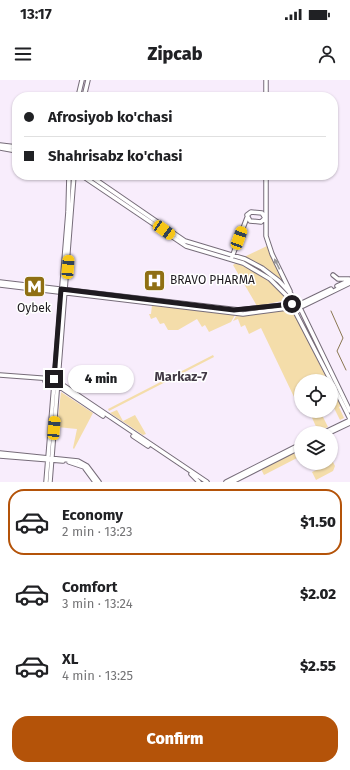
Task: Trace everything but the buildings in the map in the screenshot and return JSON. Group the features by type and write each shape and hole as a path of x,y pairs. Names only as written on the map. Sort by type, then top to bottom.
{"main road":[{"path":"79,92 82,80"},
{"path":"85,92 88,80"},
{"path":"266,80 266,92"},
{"path":"0,146 12,147"},
{"path":"0,146 12,149"},
{"path":"64,291 69,183 68,180"},
{"path":"50,482 51,468 49,460 74,180"},
{"path":"74,186 77,180"},
{"path":"94,180 188,243 232,257 245,259 262,268 289,295 298,307 350,410"},
{"path":"266,180 266,233 270,250 289,295 288,301 280,306"},
{"path":"259,212 266,206"},
{"path":"232,257 248,215 251,212 259,212 264,214 266,217"},
{"path":"248,215 250,221"},
{"path":"244,223 250,221 261,221 266,217"},
{"path":"333,275 338,279 350,280"},
{"path":"0,282 235,313 252,313 298,307 350,280"},
{"path":"0,285 226,310 249,310 280,306 298,307"},
{"path":"298,307 328,374"},
{"path":"0,376 56,383 203,481"},
{"path":"56,383 191,475 203,481"},
{"path":"46,482 57,390 56,383"},
{"path":"57,390 63,389"},
{"path":"338,395 350,420 338,426"},
{"path":"338,429 350,423"},
{"path":"232,482 294,448"},
{"path":"226,482 294,450"},
{"path":"0,453 49,460 74,460 84,464 99,482"},
{"path":"0,456 60,461 82,466 96,482"},
{"path":"51,468 60,461"}],"shaded area":[{"path":"267,246 284,283 264,267 244,257"},
{"path":"236,263 264,278 287,300 257,306 233,265"},
{"path":"152,305 235,315 231,322 209,332 205,325 202,327 197,319 178,330 168,330 164,323 160,324 156,317 151,319 149,314 151,314"},
{"path":"292,309 324,374 294,374 294,397 261,328 249,334 245,325 241,327 238,319 233,321 236,316"},
{"path":"213,355 214,357 109,411 108,409"},
{"path":"61,392 93,413 74,449 77,429 57,427"},
{"path":"338,400 341,406 339,407 344,418 340,420 338,416"},
{"path":"117,410 123,421 135,415 146,434 143,435 110,413"},
{"path":"312,418 324,418 328,426 316,426"},
{"path":"294,453 294,460 264,475 261,469"},
{"path":"316,470 333,470 316,480 312,472"}],"waterway":[{"path":"331,311 343,338 337,351 346,370"}],"place":[{"name":"BRAVO PHARMA","path":"155,280"},
{"name":"Oybek","path":"34,287"}],"district":[{"name":"Markaz-7","path":"181,376"}],"route":[{"path":"54,379 61,289 234,310 249,310 292,304"}]}
